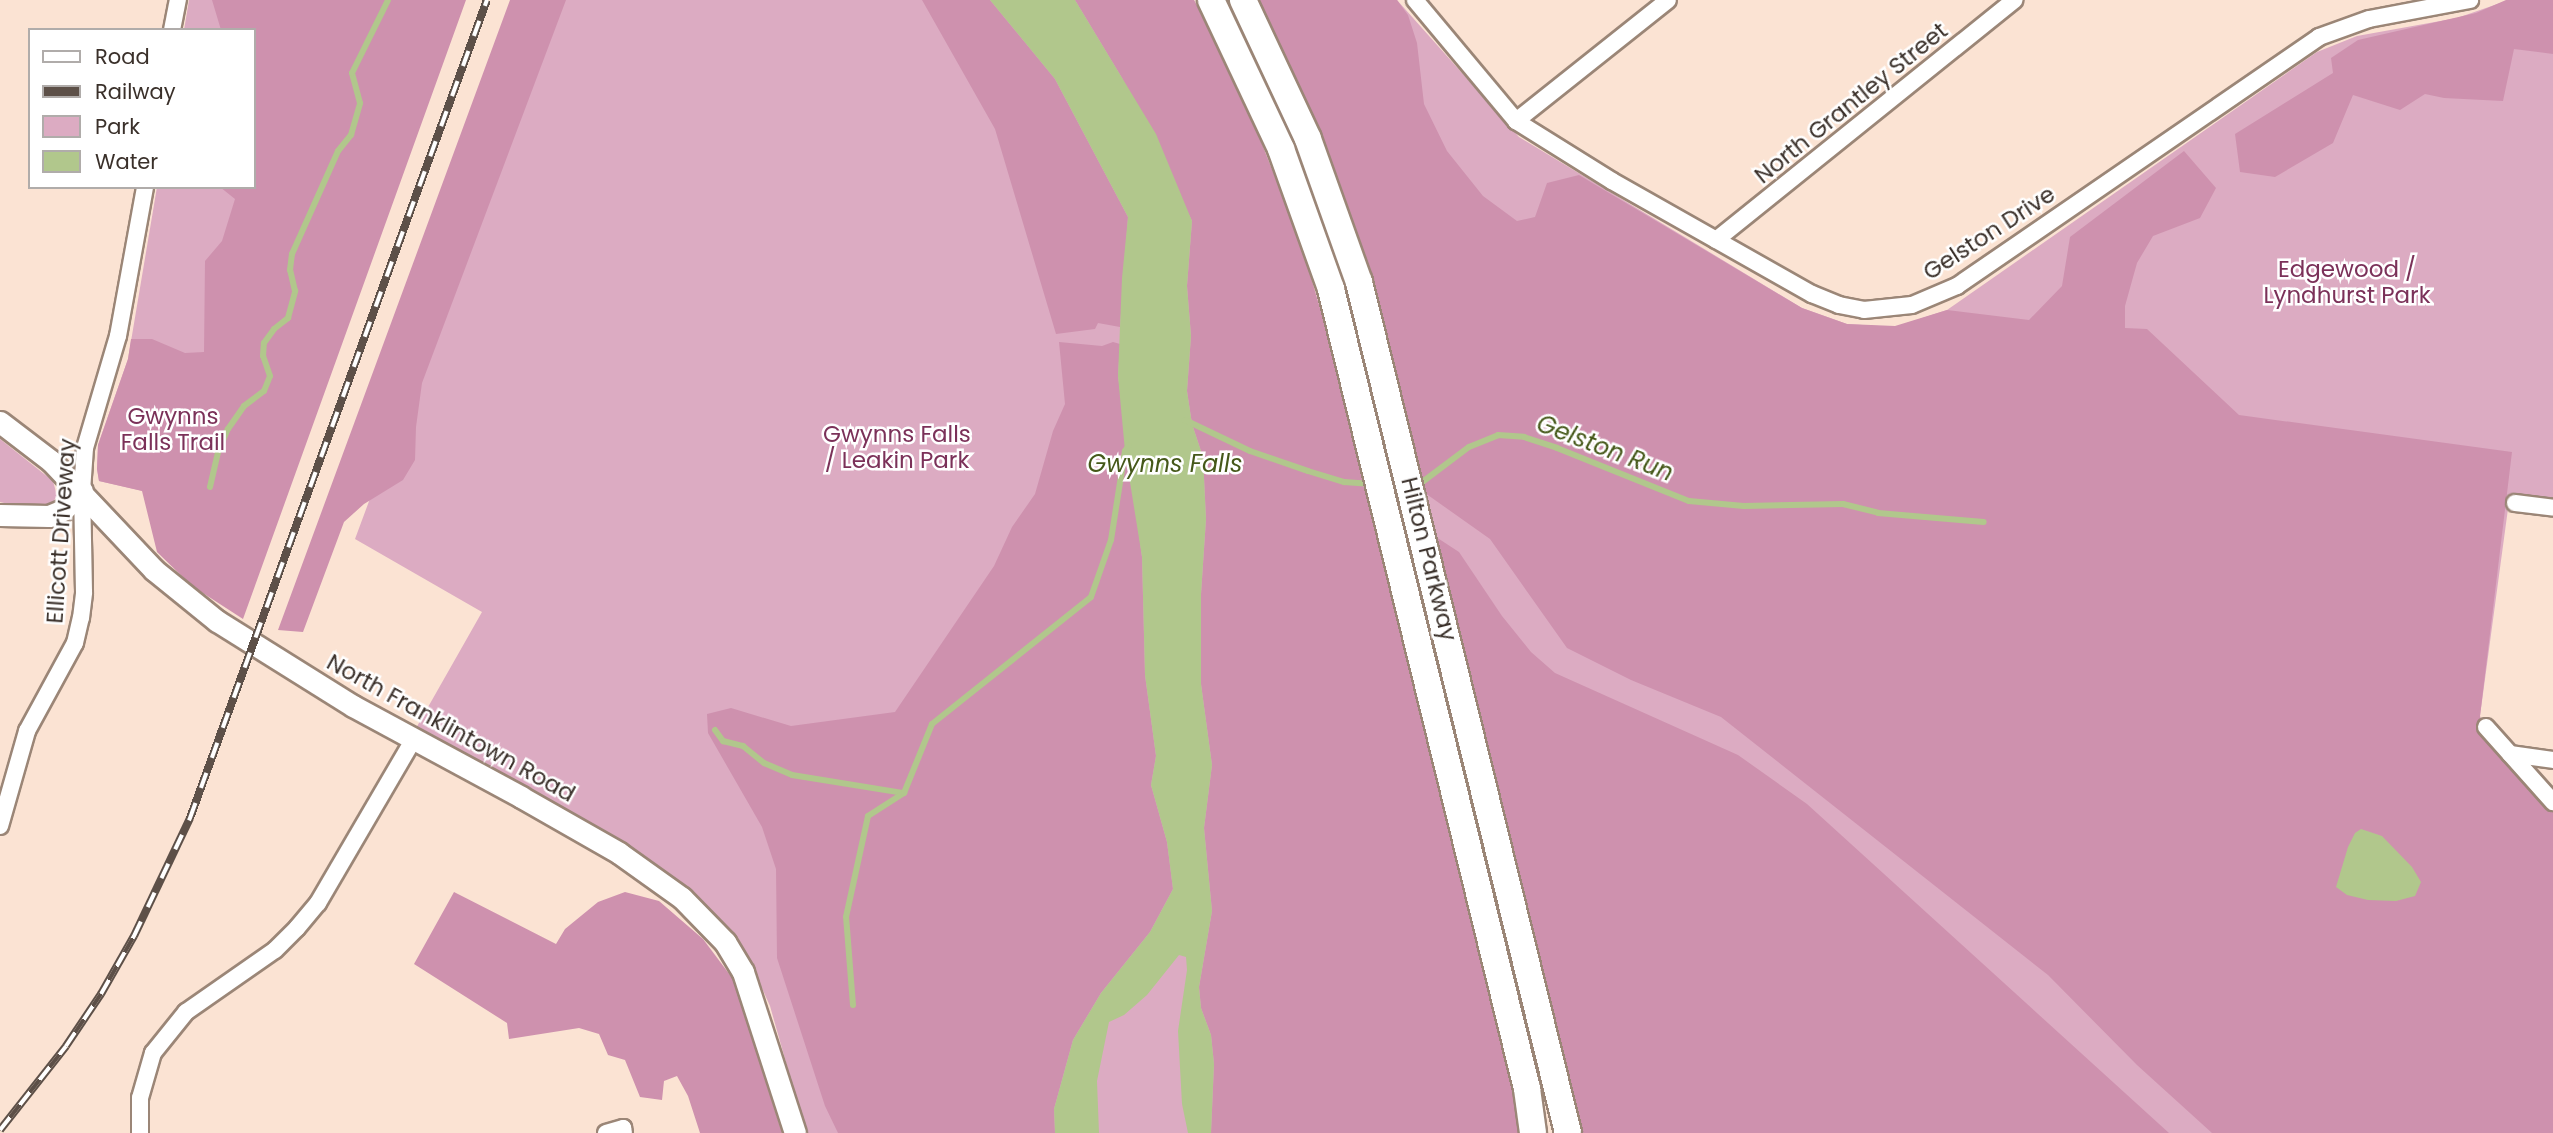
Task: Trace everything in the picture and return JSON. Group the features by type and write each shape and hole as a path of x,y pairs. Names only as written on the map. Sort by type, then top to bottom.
{"main road":[{"name":"Hilton Parkway","path":"1211,0 1281,149 1331,289 1527,1089 1533,1133"},
{"name":"Hilton Parkway","path":"1243,0 1308,139 1336,211 1359,282 1426,545 1568,1133"}],"street":[{"path":"172,28 178,0"},
{"name":"Gelston Drive","path":"1415,0 1516,121 1612,181 1812,294 1839,305 1864,310 1912,305 1957,286 2319,37 2369,19 2470,0"},
{"path":"1516,121 1668,0"},
{"name":"North Grantley Street","path":"1716,240 2015,0"},
{"name":"Ellicott Driveway","path":"0,826 26,731 75,643 84,592 82,491 85,447 118,336 145,189"},
{"name":"North Franklintown Road","path":"0,422 51,461 154,570 184,597 272,657 619,853 682,898 725,942 743,972 795,1133"},
{"path":"0,515 49,516 63,510 82,491"},
{"path":"2515,503 2553,508"},
{"path":"2486,727 2553,802"},
{"path":"141,1133 140,1098 144,1074 160,1042 205,997 275,950 298,928 318,903 414,739"},
{"path":"2510,754 2553,760"},
{"path":"606,1133 623,1130"}],"green space":[{"name":"Gwynns Falls Trail","path":"189,0 308,0 227,510 99,481 97,469 98,445 128,359 157,189 256,189 256,28 184,28"},
{"path":"212,0 466,0 243,619 192,586 157,552 142,491 99,481 97,469 98,445 128,359 131,339 152,339 185,353 204,352 205,261 222,241 235,199 222,189 256,189 256,28 220,28"},
{"path":"510,0 566,0 422,383 415,460 403,480 364,504 344,522 303,632 278,630"},
{"name":"Gwynns Falls / Leakin Park","path":"555,0 1194,0 1247,106 1300,241 1333,352 1518,1133 806,1133 770,1006 751,964 724,924 701,900 620,845 415,730 482,612 355,539"},
{"path":"922,0 990,0 1055,79 1128,217 1120,327 1098,323 1095,329 1056,334 995,129"},
{"path":"1075,0 1194,0 1247,106 1300,241 1333,352 1515,1090 1518,1133 1211,1133 1214,1064 1211,1035 1201,1008 1199,987 1212,911 1204,828 1212,765 1201,684 1201,594 1206,519 1203,457 1192,424 1187,391 1191,336 1187,286 1192,221 1122,78"},
{"name":"Edgewood / Lyndhurst Park","path":"1256,0 1397,0 1519,137 1802,308 1847,324 1895,327 1947,310 2317,52 2357,36 2457,18 2509,0 2553,0 2553,499 2510,494 2480,716 2484,734 2553,812 2553,1133 1581,1133 1376,295 1328,156"},
{"path":"1256,0 1397,0 1408,15 1417,43 1424,104 1447,151 1483,196 1517,221 1535,217 1547,183 1579,175 1802,308 1847,324 1895,326 1947,310 2029,320 2062,286 2070,237 2184,151 2216,188 2200,218 2153,236 2137,263 2125,306 2125,328 2147,329 2239,415 2512,452 2480,716 2484,734 2553,812 2553,1133 2212,1133 2137,1065 2048,975 1721,717 1631,680 1567,648 1490,539 1425,493 1376,295 1328,156"},
{"path":"2506,0 2553,0 2553,54 2514,49 2503,101 2444,98 2425,94 2400,110 2353,95 2333,143 2275,177 2240,172 2235,134 2333,73 2331,58 2358,40 2476,13"},
{"path":"1059,342 1102,346 1113,342 1120,344 1118,376 1142,557 1145,675 1156,756 1151,785 1167,842 1173,889 1150,932 1101,993 1073,1040 1054,1109 1055,1133 838,1133 825,1106 777,958 776,869 762,827 708,733 707,714 731,708 791,726 895,712 994,566 1012,527 1035,494 1053,431 1065,404"},
{"path":"0,439 53,481 57,496 50,507 29,509 0,502"},
{"path":"1436,537 1459,552 1502,616 1531,652 1555,673 1738,755 1807,804 2169,1133 1581,1133"},
{"path":"454,892 556,944 565,929 598,902 625,892 659,901 703,939 733,979 782,1133 700,1133 688,1096 677,1076 664,1081 662,1100 640,1097 625,1060 608,1055 599,1034 579,1028 509,1039 507,1023 414,964"}],"water":[{"name":"Gwynns Falls","path":"990,0 1075,0 1156,134 1192,221 1187,286 1191,336 1187,391 1192,424 1203,457 1206,519 1201,594 1201,684 1212,765 1204,828 1212,911 1199,987 1201,1008 1211,1035 1214,1064 1211,1133 1188,1133 1182,1104 1178,1031 1187,970 1186,957 1179,955 1147,995 1124,1015 1109,1022 1097,1081 1099,1133 1055,1133 1054,1109 1073,1040 1101,993 1150,932 1173,889 1167,842 1151,785 1156,756 1145,675 1142,557 1125,451 1118,376 1122,278 1128,217 1055,79"},
{"path":"2361,829 2382,836 2412,867 2421,882 2415,896 2396,901 2368,900 2347,895 2336,887 2348,847 2355,833"}],"waterway":[{"path":"210,487 218,452 228,429 244,406 264,391 270,376 263,356 264,343 274,329 288,318 295,291 290,270 292,254 338,151 351,135 360,103 352,73 388,0"},
{"name":"Gelston Run","path":"1185,420 1250,451 1308,471 1344,482 1372,484"},
{"name":"Gelston Run","path":"1417,486 1469,447 1498,435 1524,437 1557,448 1689,501 1744,506 1843,504 1878,513 1984,522"},
{"path":"853,1005 846,917 868,816 904,793 932,724 1091,597 1111,540 1125,451 1129,445"},
{"path":"715,730 723,741 743,746 764,763 792,775 903,793"}],"railway":[{"path":"0,1130 66,1046 101,994 134,936 190,818 487,0"}]}
